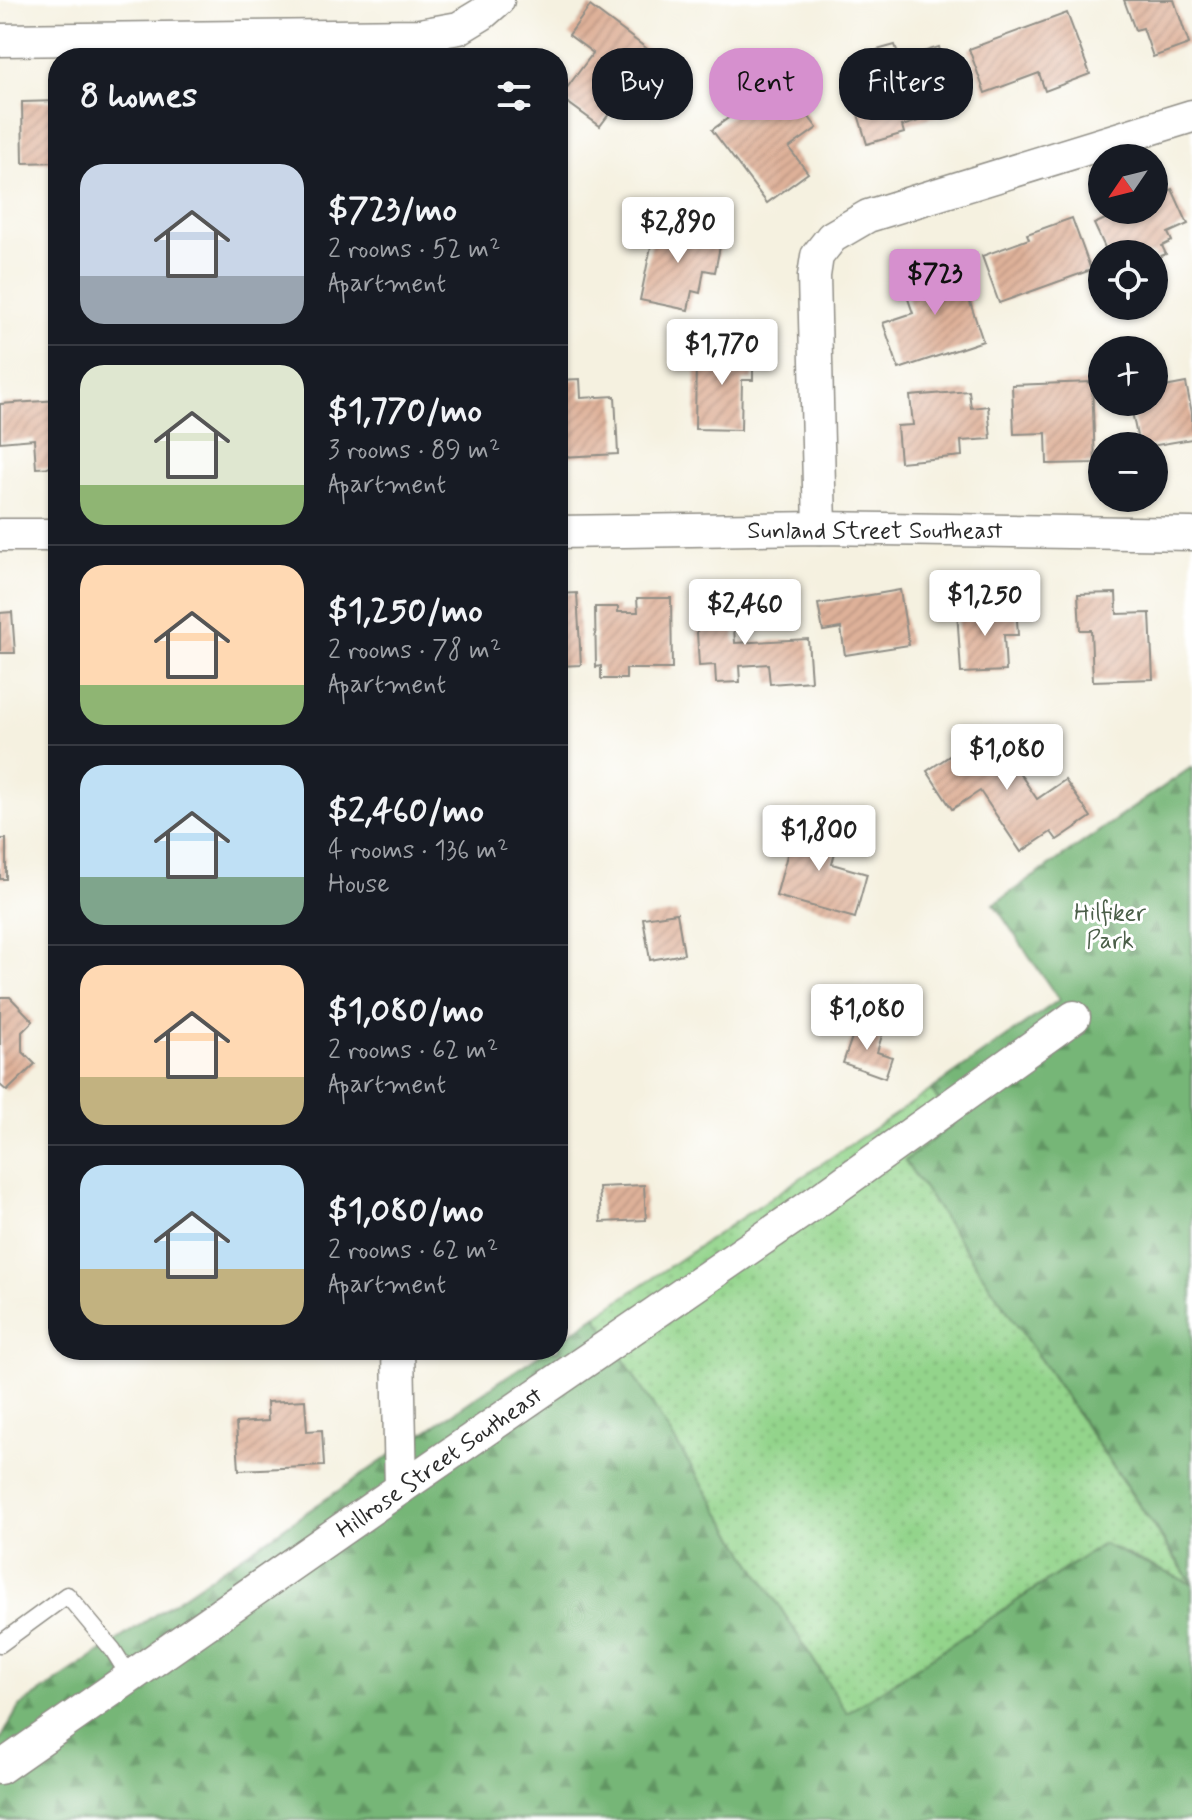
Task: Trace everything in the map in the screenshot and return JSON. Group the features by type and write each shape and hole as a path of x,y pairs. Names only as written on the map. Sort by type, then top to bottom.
{"street":[{"path":"0,40 420,35 459,28 498,0"},
{"path":"820,528 814,276 817,256 832,237 868,216 1192,116"},
{"name":"Sunland Street Southeast","path":"568,532 820,528 1192,534"},
{"path":"0,535 48,535"},
{"name":"Hillrose Street Southeast","path":"0,1768 826,1195 1074,1017"},
{"path":"398,1360 401,1488"}],"lane":[{"path":"0,1644 67,1595 113,1650 130,1677"}],"green space":[{"name":"Hilfiker Park","path":"1192,767 1192,1582 905,1161 955,1122 931,1090 1059,1000 994,904"},
{"path":"931,1090 955,1122 906,1161 1192,1584 1103,1544 847,1714 596,1316"},
{"path":"596,1316 847,1713 1103,1544 1192,1584 1192,1820 0,1820 0,1741 19,1707 531,1360 568,1360 568,1335"}],"building":[{"path":"1124,0 1174,0 1189,44 1153,57 1143,28 1135,30"},
{"path":"590,6 646,48 592,48 592,52 569,35"},
{"path":"1067,13 1090,74 1045,91 1039,73 985,93 972,48"},
{"path":"592,54 592,120 604,120 600,126 568,103 568,86"},
{"path":"48,101 48,162 23,163 22,102"},
{"path":"726,120 811,120 817,128 789,148 808,173 767,203 712,130"},
{"path":"860,120 922,120 902,126 904,133 867,144"},
{"path":"1172,189 1188,224 1168,233 1172,241 1101,240 1094,224 1168,224 1168,191"},
{"path":"1072,218 1088,262 1088,271 999,303 982,256 1029,239 1027,234"},
{"path":"656,222 722,236 715,272 704,270 700,293 692,291 688,310 640,300"},
{"path":"954,255 983,341 899,369 883,323 913,313 906,293 926,286 920,266"},
{"path":"714,344 753,345 753,380 742,380 741,430 695,429 696,358 714,358"},
{"path":"580,379 581,398 615,396 618,454 568,457 568,380"},
{"path":"1088,382 1088,416 1093,416 1094,432 1088,432 1088,463 1047,464 1046,433 1014,434 1012,385"},
{"path":"1186,383 1192,413 1192,439 1168,443 1168,432 1136,432 1133,416 1168,416 1168,386"},
{"path":"969,391 971,408 988,406 991,439 961,441 962,456 900,462 897,426 913,425 910,396"},
{"path":"48,401 48,467 36,468 34,439 0,442 0,404"},
{"path":"900,590 909,645 845,655 841,628 823,631 818,604"},
{"path":"568,593 577,593 581,665 568,666"},
{"path":"1116,593 1117,614 1150,613 1153,679 1093,681 1091,630 1080,630 1078,594"},
{"path":"732,595 735,643 808,639 811,681 770,684 768,664 739,666 740,682 716,683 715,665 699,666 695,598"},
{"path":"637,598 671,598 672,669 626,669 626,679 601,679 601,666 596,667 595,607 618,607 618,612 638,612"},
{"path":"1016,606 1018,635 1004,635 1006,671 961,673 957,610"},
{"path":"12,612 15,653 0,653 0,613"},
{"path":"990,729 1037,799 1065,780 1091,817 1057,840 1051,832 1021,852 980,791 952,809 927,771"},
{"path":"796,822 840,834 832,864 867,874 855,918 776,896"},
{"path":"0,839 6,839 6,879 0,879"},
{"path":"677,913 684,954 650,960 643,918"},
{"path":"0,997 10,997 33,1021 22,1032 22,1051 35,1064 7,1091 0,1085"},
{"path":"857,1023 883,1032 877,1052 892,1057 885,1078 843,1063"},
{"path":"644,1185 646,1220 601,1222 599,1187"},
{"path":"305,1400 307,1431 322,1430 324,1466 239,1470 236,1423 268,1421 267,1402"}]}
